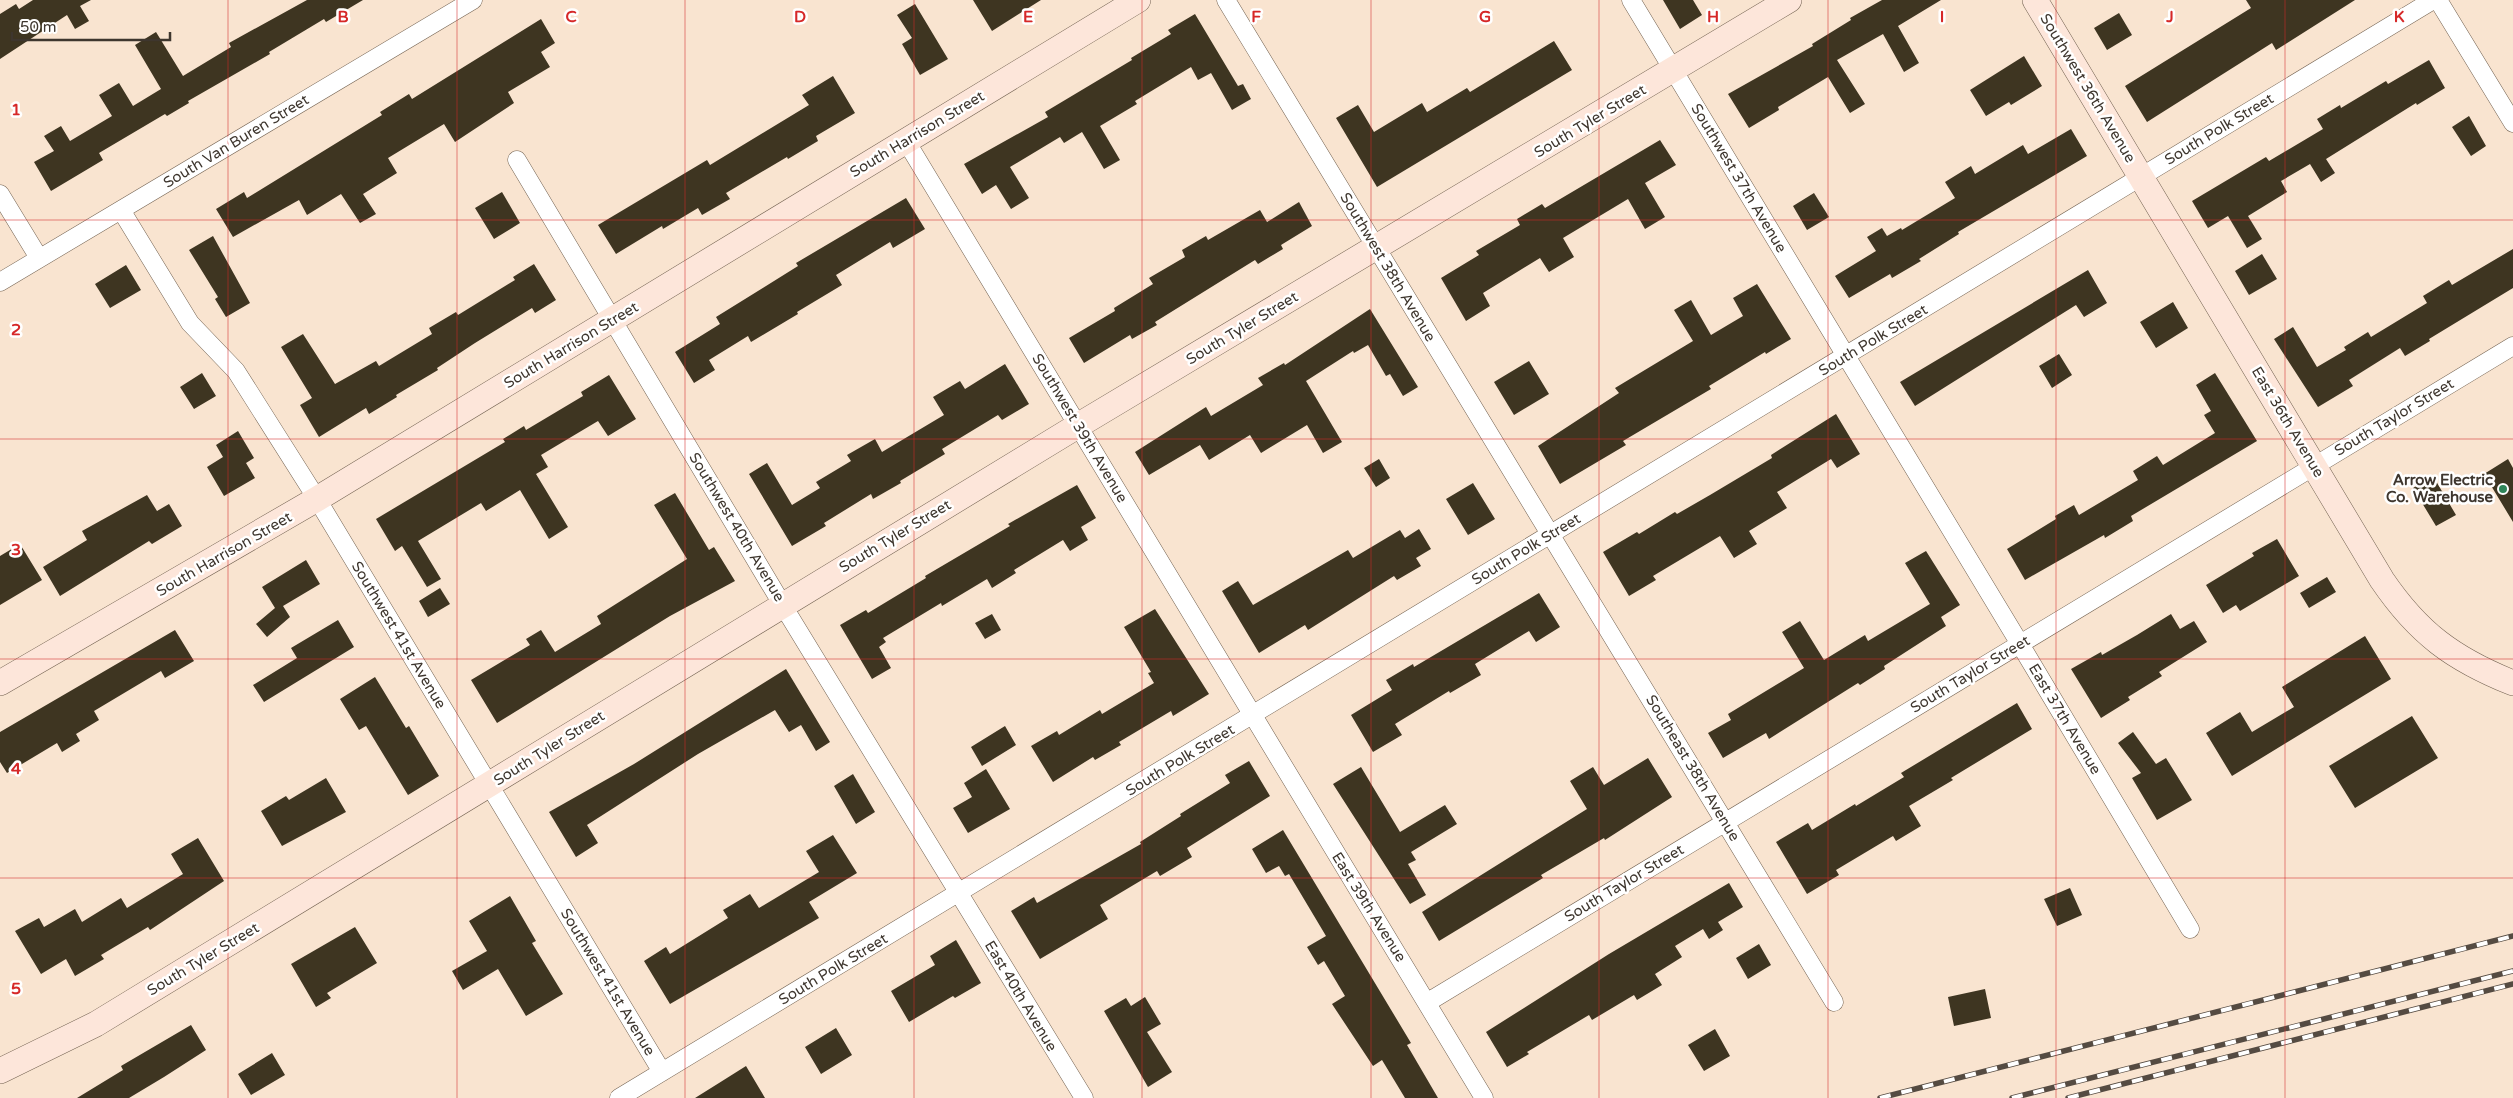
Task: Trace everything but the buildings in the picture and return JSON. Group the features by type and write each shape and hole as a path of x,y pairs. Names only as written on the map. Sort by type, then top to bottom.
{"main road":[{"name":"South Harrison Street","path":"0,683 318,499 1138,0"},
{"name":"South Tyler Street","path":"0,1071 16,1065 96,1024 490,785 782,604 1789,0"},
{"name":"Southwest 36th Avenue","path":"2035,0 2141,177"},
{"name":"East 36th Avenue","path":"2141,177 2382,580 2401,607 2451,653 2488,673 2513,683"}],"street":[{"name":"South Van Buren Street","path":"0,282 473,0"},
{"name":"Southwest 38th Avenue","path":"1226,0 1551,534"},
{"name":"Southwest 37th Avenue","path":"1631,0 1847,356"},
{"name":"South Polk Street","path":"619,1098 2433,0"},
{"path":"2438,0 2513,123"},
{"name":"Southwest 39th Avenue","path":"906,141 1079,425 1252,716"},
{"name":"Southwest 40th Avenue","path":"517,160 782,604 959,893"},
{"path":"0,194 39,258"},
{"name":"Southwest 41st Avenue","path":"121,210 190,323 236,371 318,499 662,1072"},
{"name":"South Taylor Street","path":"1428,1002 2513,346"},
{"name":"East 37th Avenue","path":"1847,356 2190,929"},
{"name":"Southeast 38th Avenue","path":"1551,534 1834,1002"},
{"name":"East 39th Avenue","path":"1252,716 1428,1002 1484,1098"},
{"name":"East 40th Avenue","path":"959,893 1084,1098"}],"railway":[{"path":"1880,1098 2513,936"},
{"path":"2012,1098 2513,971"},
{"path":"2068,1098 2513,984"}],"place":[{"name":"Arrow Electric Co. Warehouse","path":"2503,489"}]}
